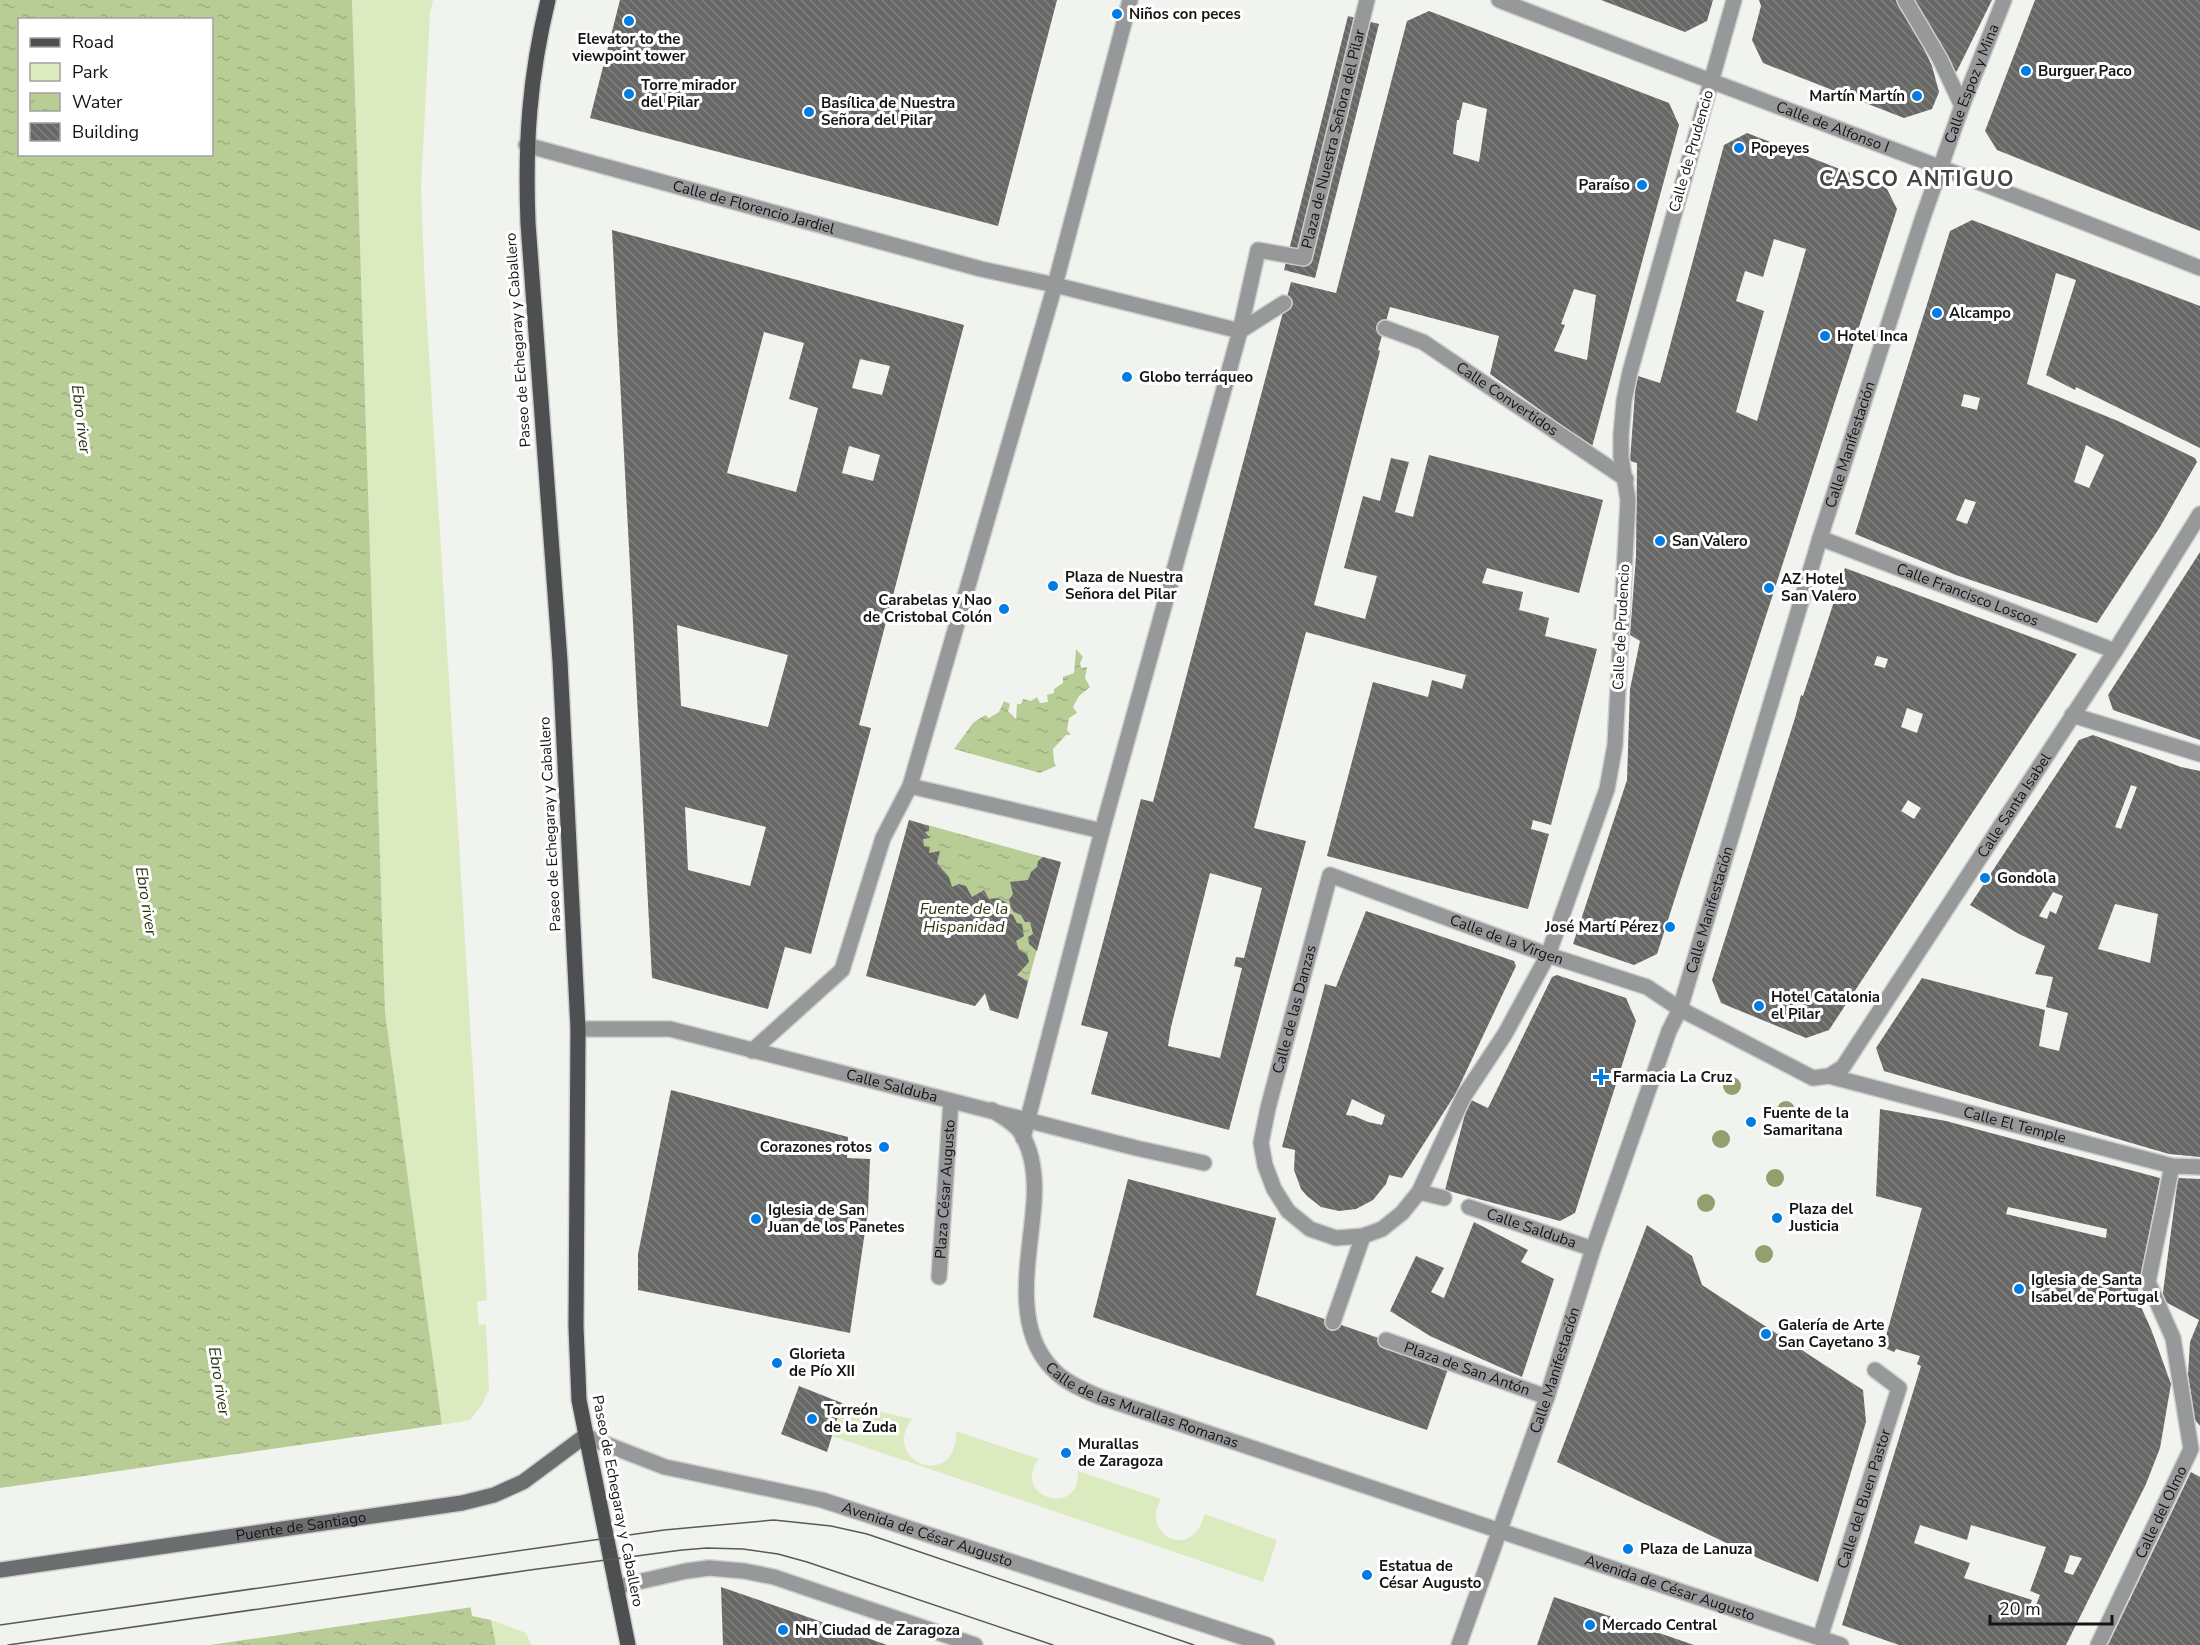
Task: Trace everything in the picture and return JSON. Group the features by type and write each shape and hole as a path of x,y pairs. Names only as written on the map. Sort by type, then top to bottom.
{"main road":[{"name":"Paseo de Echegaray y Caballero","path":"548,0 536,47 526,145 528,223 560,661 578,1029 576,1327 579,1400 628,1645"},
{"name":"Puente de Santiago","path":"0,1570 462,1503 494,1495 523,1482 585,1436"}],"street":[{"path":"752,1051 842,970 883,838 910,786 1055,285 1131,0"},
{"name":"Plaza de Nuestra Señora del Pilar","path":"1023,1138 1102,831 1239,331 1258,250 1304,258 1367,0"},
{"name":"Calle de Alfonso I","path":"1499,0 1710,82 2081,219 2200,268"},
{"name":"Calle de Prudencio","path":"1419,1192 1464,1096 1505,1034 1548,955 1607,789 1612,770 1628,500 1621,457 1621,435 1628,382 1734,0"},
{"path":"1905,0 1940,59 1962,106"},
{"name":"Calle Espoz y Mina","path":"1939,167 2004,0"},
{"name":"Calle de Florencio Jardiel","path":"526,145 981,269 1055,285"},
{"name":"Calle Manifestación","path":"1459,1645 1547,1397 1593,1249 1669,1031 1680,1009 1820,538 1939,167"},
{"path":"1055,285 1239,331 1284,303"},
{"name":"Calle Convertidos","path":"1385,328 1423,342 1626,479"},
{"name":"Calle Santa Isabel","path":"1829,1076 1843,1067 2115,651 2200,514"},
{"name":"Calle Francisco Loscos","path":"1820,538 2115,651"},
{"path":"2072,715 2200,754"},
{"path":"910,786 1102,831"},
{"name":"Calle de la Virgen","path":"1330,875 1548,955 1647,987 1680,1009"},
{"name":"Calle de las Danzas","path":"1330,875 1268,1108 1261,1143 1265,1165 1274,1189 1288,1211 1310,1229 1318,1232 1336,1238 1363,1236"},
{"path":"1680,1009 1813,1078 1829,1076"},
{"name":"Calle Salduba","path":"578,1029 670,1029 1204,1163"},
{"name":"Calle El Temple","path":"1829,1076 2172,1166 2200,1167"},
{"name":"Plaza César Augusto","path":"939,1277 951,1101"},
{"name":"Calle de las Murallas Romanas","path":"992,1110 1021,1133 1029,1150 1034,1184 1025,1300 1037,1347 1060,1377 1100,1397 1498,1531"},
{"name":"Calle del Olmo","path":"2098,1645 2196,1451 2173,1338 2148,1282 2172,1166"},
{"path":"1333,1322 1363,1236 1382,1229 1402,1213 1419,1192 1444,1198"},
{"name":"Calle Salduba","path":"1469,1207 1593,1249"},
{"name":"Plaza de San Antón","path":"1386,1340 1547,1397"},
{"name":"Calle del Buen Pastor","path":"1820,1638 1899,1388 1875,1370"},
{"name":"Avenida de César Augusto","path":"585,1436 665,1467 822,1500 1267,1645"},
{"name":"Avenida de César Augusto","path":"1498,1531 1841,1645"},
{"path":"616,1587 694,1569 744,1571 774,1577 958,1642 975,1645"}],"green space":[{"path":"352,0 433,0 430,13 421,187 425,289 487,1300 477,1302 479,1325 486,1324 489,1389 482,1405 470,1420 442,1425 385,1012"},
{"path":"842,1403 912,1419 904,1434 905,1448 912,1458 922,1464 934,1465 945,1461 953,1450 956,1431 1039,1459 1032,1472 1033,1483 1039,1492 1048,1497 1059,1498 1069,1495 1076,1486 1078,1471 1161,1499 1156,1512 1157,1524 1160,1530 1170,1538 1182,1540 1194,1534 1205,1514 1277,1540 1263,1582 832,1436"},
{"path":"491,1620 526,1633 531,1645 496,1645"}],"water":[{"name":"Ebro river","path":"0,0 352,0 385,1012 442,1425 472,1616 491,1620 496,1645 0,1645"},
{"path":"1076,649 1083,657 1080,663 1081,668 1087,667 1085,678 1090,687 1079,696 1073,707 1077,713 1069,718 1067,730 1071,735 1066,735 1053,749 1056,766 1040,773 954,749 973,723 985,715 989,718 999,712 1004,701 1010,704 1008,711 1016,719 1017,704 1021,704 1023,699 1031,701 1037,697 1040,703 1048,702 1047,695 1054,693 1054,689 1063,683 1063,677 1074,673"},
{"name":"Fuente de la Hispanidad","path":"909,820 1061,862 1018,1019 990,1010 985,994 975,1006 866,976"}],"pier":[{"path":"445,1424 473,1607 210,1645 0,1645 0,1488"}],"building":[{"name":"Basílica de Nuestra Señora del Pilar","path":"620,0 1057,0 998,226 590,118"},
{"path":"1601,0 1713,0 1707,21 1685,32"},
{"path":"1759,0 1901,0 1932,66 1939,92 1932,109 1904,118 1763,63 1752,40 1761,6"},
{"path":"1913,0 1992,0 1957,71 1953,74"},
{"path":"2035,0 2200,0 2200,231 1997,150 1985,131"},
{"path":"1429,11 1669,103 1679,125 1592,447 1490,374 1499,336 1390,307 1314,605 1365,619 1377,576 1344,568 1363,496 1380,501 1391,458 1409,462 1395,512 1413,517 1429,455 1603,500 1579,593 1487,568 1482,583 1523,592 1519,610 1549,618 1545,636 1597,649 1551,825 1533,820 1531,829 1549,834 1528,909 1327,856 1373,682 1428,697 1432,680 1462,689 1466,675 1306,632 1254,828 1306,841 1229,1130 1091,1094 1108,1032 1081,1025 1141,799 1153,802 1291,282 1336,293 1407,21","holes":["1463,102 1487,109 1479,162 1453,154 1457,120 1459,120","1574,289 1596,295 1587,360 1554,351 1565,325 1561,324","1210,873 1262,888 1244,958 1236,957 1234,966 1242,968 1220,1058 1168,1046"]},
{"path":"1348,16 1379,24 1315,278 1284,270"},
{"path":"1747,133 1886,187 1897,209 1657,954 1634,965 1573,944 1627,780 1630,689 1640,641 1630,635 1636,556 1637,463 1630,461 1636,379 1638,376 1660,383 1724,145","holes":["1774,239 1806,249 1757,421 1736,412 1764,311 1736,301 1745,271 1763,277"]},
{"path":"1972,220 2200,306 2200,448 2076,387 2075,390 2046,375 2076,280 2056,273 2027,384 2118,421 2195,458 2197,462 2160,527 2097,623 1956,575 1855,534 1950,231","holes":["1964,394 1980,398 1977,410 1961,406","2086,445 2104,455 2089,488 2074,482","1965,499 1976,502 1967,524 1956,520"]},
{"path":"612,230 964,325 859,725 871,728 811,954 785,947 768,1009 652,978","holes":["764,332 804,343 789,399 818,408 796,492 727,473","860,359 890,366 882,395 852,388","849,446 880,455 873,481 842,473","677,625 788,655 768,727 681,706","685,807 766,827 750,886 688,870"]},
{"path":"2200,552 2200,740 2113,710 2108,695"},
{"path":"1845,568 2077,654 1829,1030 1806,1038 1721,1003 1712,980 1801,695 1803,696","holes":["1877,656 1888,659 1885,668 1874,665","1907,708 1923,714 1917,733 1901,727","1908,800 1921,808 1914,819 1901,811"]},
{"path":"2093,735 2181,767 2200,771 2200,1157 2169,1154 1884,1071 1876,1048 1922,978 2045,1010 2039,1046 2059,1051 2068,1013 2046,1007 2053,977 2035,974 2045,946 2019,934 1970,905 2079,740","holes":["2131,785 2137,787 2121,829 2115,827","2053,892 2063,896 2056,914 2050,911 2047,919 2039,916","2115,904 2158,914 2150,963 2098,949"]},
{"name":"Fuente de la Hispanidad","path":"909,820 929,826 929,831 925,832 930,838 923,839 924,846 930,847 929,853 940,851 937,863 949,877 952,887 959,884 966,886 972,897 984,890 989,899 998,898 1007,903 1008,913 1013,915 1017,923 1022,924 1024,936 1016,941 1019,950 1027,954 1029,962 1017,975 1028,981 1018,1019 990,1010 985,993 975,1006 866,976"},
{"path":"1043,857 1061,862 1037,951 1029,944 1028,937 1033,934 1030,922 1025,922 1021,915 1011,908 1009,900 1013,894 1010,882 1028,880 1031,872 1037,867 1038,861"},
{"path":"1366,911 1514,961 1516,966 1456,1093 1402,1178 1389,1175 1386,1184 1373,1200 1356,1209 1339,1211 1321,1207 1307,1196 1301,1189 1294,1170 1295,1150 1282,1147 1325,984 1336,987","holes":["1352,1099 1385,1115 1382,1125 1346,1115"]},
{"path":"1557,975 1626,998 1636,1021 1575,1213 1560,1221 1445,1190 1469,1099 1488,1108 1552,977"},
{"name":"Iglesia de San Juan de los Panetes","path":"671,1090 848,1137 847,1158 870,1159 868,1211 850,1333 638,1290 638,1254"},
{"path":"1880,1109 1946,1121 2160,1178 2135,1305 2141,1307 2171,1384 2160,1448 2146,1484 2066,1645 1899,1645 1842,1625 1921,1366 1917,1364 1920,1356 1896,1349 1894,1352 1887,1349 1884,1343 1922,1208 1876,1196","holes":["2008,1207 2107,1229 2106,1238 2006,1214","1920,1525 1967,1540 1971,1525 2046,1547 2030,1591 2040,1595 2034,1610 2029,1608 2032,1600 1964,1578 1970,1563 1914,1543","2070,1555 2082,1558 2073,1575 2064,1572"]},
{"path":"2178,1178 2200,1179 2200,1426 2195,1420 2188,1375 2190,1342 2199,1320 2162,1300"},
{"path":"1128,1179 1276,1218 1256,1295 1450,1363 1427,1430 1093,1317"},
{"path":"1474,1222 1528,1250 1521,1262 1554,1279 1522,1377 1430,1336 1390,1311 1416,1256 1444,1268 1431,1292 1444,1298"},
{"path":"1647,1225 1692,1256 1702,1285 1863,1390 1866,1422 1818,1582 1762,1560 1557,1462"},
{"name":"Torreón de la Zuda","path":"799,1386 842,1403 827,1452 781,1434"},
{"path":"2191,1472 2200,1477 2200,1645 2108,1645"},
{"name":"NH Ciudad de Zaragoza","path":"721,1587 802,1615 887,1645 723,1645"},
{"name":"Mercado Central","path":"1554,1597 1694,1645 1537,1645"}],"tram line":[{"path":"0,1625 664,1530 774,1520 831,1526 867,1534 1194,1645"},
{"path":"8,1645 530,1570 707,1548 743,1549 778,1554 807,1562 1053,1645"}],"place":[{"name":"Niños con peces","path":"1117,14"},
{"name":"Elevator to the viewpoint tower","path":"629,21"},
{"name":"Burguer Paco","path":"2026,71"},
{"name":"Torre mirador del Pilar","path":"629,94"},
{"name":"Martín Martín","path":"1917,96"},
{"name":"Basílica de Nuestra Señora del Pilar","path":"809,112"},
{"name":"Popeyes","path":"1739,148"},
{"name":"Paraíso","path":"1642,185"},
{"name":"Alcampo","path":"1937,313"},
{"name":"Hotel Inca","path":"1825,336"},
{"name":"Globo terráqueo","path":"1127,377"},
{"name":"San Valero","path":"1660,541"},
{"name":"Plaza de Nuestra Señora del Pilar","path":"1053,586"},
{"name":"AZ Hotel San Valero","path":"1769,588"},
{"name":"Carabelas y Nao de Cristobal Colón","path":"1004,609"},
{"name":"Gondola","path":"1985,878"},
{"name":"José Martí Pérez","path":"1670,927"},
{"name":"Hotel Catalonia el Pilar","path":"1759,1006"},
{"name":"Farmacia La Cruz","path":"1601,1077"},
{"name":"Fuente de la Samaritana","path":"1751,1122"},
{"name":"Corazones rotos","path":"884,1147"},
{"name":"Plaza del Justicia","path":"1777,1218"},
{"name":"Iglesia de San Juan de los Panetes","path":"756,1219"},
{"name":"Iglesia de Santa Isabel de Portugal","path":"2019,1289"},
{"name":"Galería de Arte San Cayetano 3","path":"1766,1334"},
{"name":"Glorieta de Pío XII","path":"777,1363"},
{"name":"Torreón de la Zuda","path":"812,1419"},
{"name":"Murallas de Zaragoza","path":"1066,1453"},
{"name":"Plaza de Lanuza","path":"1628,1549"},
{"name":"Estatua de César Augusto","path":"1367,1575"},
{"name":"Mercado Central","path":"1590,1625"},
{"name":"NH Ciudad de Zaragoza","path":"783,1630"}],"district":[{"name":"CASCO ANTIGUO","path":"1917,179"}]}
